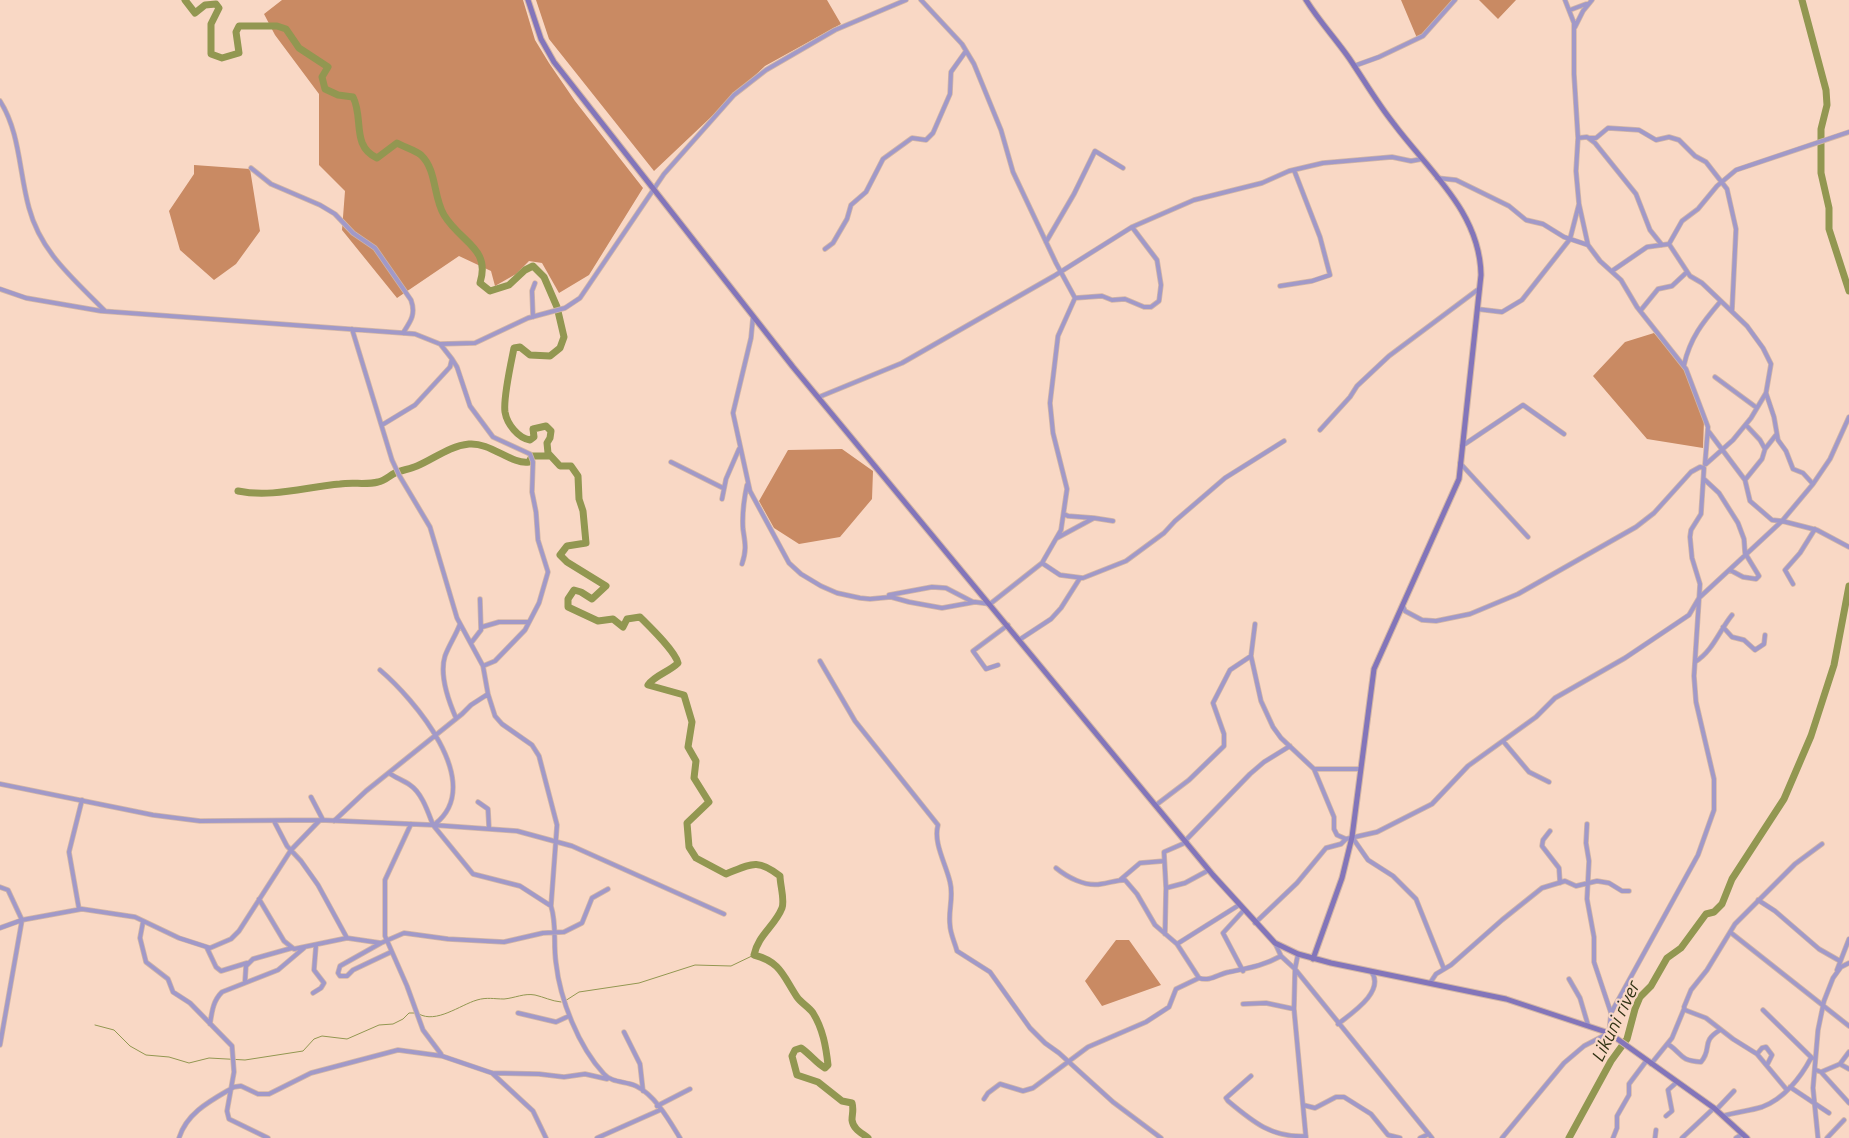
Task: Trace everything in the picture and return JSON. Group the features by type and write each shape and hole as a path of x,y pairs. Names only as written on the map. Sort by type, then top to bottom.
{"street":[{"path":"528,0 541,39 554,62 753,317 1209,870 1275,943 1313,959 1506,999 1608,1033 1627,1044 1715,1109 1745,1136"},
{"path":"0,289 39,300 105,311 415,334 440,344 475,343 509,326 565,308 585,294 608,255 653,190 715,115 753,79 835,30 906,0"},
{"path":"921,0 966,51 1002,130 1014,172 1046,242 1075,298"},
{"path":"1306,0 1323,27 1354,66 1369,92 1467,217 1481,264 1462,446 1455,489 1402,603 1374,669 1359,769 1352,837 1342,878 1313,959"},
{"path":"1354,66 1379,57 1423,36 1455,0"},
{"path":"1565,0 1570,10 1574,29 1574,74 1578,138 1576,170 1579,204 1588,244 1600,261 1628,288 1641,310 1684,364 1709,432 1745,480 1750,501 1772,520 1814,528 1849,547"},
{"path":"1570,10 1590,2"},
{"path":"1574,29 1590,2"},
{"path":"825,249 833,243 847,219 851,205 866,192 884,159 912,138 926,140 934,133 950,94 951,72 966,51"},
{"path":"0,101 11,123 30,210 44,245 59,265 70,273 105,311"},
{"path":"1578,138 1596,138 1608,128 1639,130 1656,140 1673,138 1682,143 1697,158 1706,162 1722,181 1732,204 1736,229 1732,311"},
{"path":"1612,271 1648,247 1669,244 1682,221 1698,209 1722,181 1742,168 1849,132"},
{"path":"1590,138 1600,147 1636,194 1650,230 1662,246"},
{"path":"1046,242 1095,151 1123,168"},
{"path":"819,397 902,362 1061,271 1132,227 1208,195 1262,183 1294,170 1342,160 1392,157 1411,161 1422,159"},
{"path":"251,168 271,184 320,205 335,214 353,233 375,248 412,300 413,318 403,333"},
{"path":"1280,286 1312,281 1330,275 1320,237 1294,170"},
{"path":"1437,178 1456,180 1509,206 1526,220 1547,226 1570,239 1588,244"},
{"path":"1477,309 1502,312 1519,302 1570,239 1579,204"},
{"path":"1075,298 1102,296 1112,300 1125,299 1144,307 1151,307 1159,301 1161,285 1157,260 1132,227"},
{"path":"1402,603 1404,611 1415,617 1436,621 1470,614 1509,598 1636,527 1654,513 1691,472 1704,466 1746,425 1766,393 1771,369 1769,359 1747,326 1687,272 1669,244"},
{"path":"1641,310 1658,289 1672,286 1687,272"},
{"path":"533,317 532,291 535,284"},
{"path":"1320,430 1350,397 1356,386 1382,362 1421,334 1470,293 1480,288"},
{"path":"884,596 942,608 975,602 990,604 1042,563 1058,538 1064,514 1067,489 1053,433 1050,403 1058,336 1075,298"},
{"path":"1684,364 1687,348 1700,325 1720,302"},
{"path":"753,317 751,338 733,413 747,483 789,563 797,572 837,593 870,600 932,587 946,588 975,602"},
{"path":"352,329 398,473 430,526 460,624 483,666 488,694 498,720 532,745 539,756 556,819 551,906 556,933 555,962 561,996 569,1016 602,1071 612,1080"},
{"path":"440,344 457,367 470,406 494,437 500,442 530,454 533,462 532,492 538,540 548,572 539,603 520,637 495,661 483,666"},
{"path":"382,426 420,401 450,367 452,359"},
{"path":"1715,377 1758,408"},
{"path":"1766,393 1774,416 1776,434 1789,456 1793,469 1803,473 1813,484"},
{"path":"1462,446 1521,405 1526,406 1564,434"},
{"path":"1255,923 1297,883 1326,848 1341,844 1346,839 1352,837 1377,832 1432,804 1468,766 1542,712 1555,698 1625,658 1689,615 1699,598 1730,570 1745,553 1766,537 1782,521 1813,484 1830,458 1849,418"},
{"path":"1746,425 1760,440 1765,449"},
{"path":"1608,1033 1612,1013 1698,854 1714,810 1714,779 1696,702 1695,662 1700,584 1692,558 1690,538 1691,530 1700,518 1709,432"},
{"path":"1745,480 1762,459 1765,449 1776,434"},
{"path":"1042,563 1060,575 1080,578 1126,561 1164,534 1175,521 1225,478 1284,441"},
{"path":"722,499 723,488 739,448"},
{"path":"671,462 723,488"},
{"path":"1460,463 1528,537"},
{"path":"1704,479 1719,493 1738,522 1744,539 1745,553 1758,571 1758,578 1743,577 1730,570"},
{"path":"742,564 747,541 743,530 743,511 747,483"},
{"path":"1064,514 1113,521"},
{"path":"1058,538 1094,518"},
{"path":"1793,584 1785,570 1800,553 1814,528"},
{"path":"1019,640 1051,619 1061,608 1080,578"},
{"path":"471,643 482,627 480,600"},
{"path":"1695,662 1711,649 1732,615"},
{"path":"482,627 499,622 528,622"},
{"path":"456,718 450,706 443,670 445,657 460,624"},
{"path":"1255,624 1252,656 1261,701 1273,727 1281,738 1314,769 1334,817 1334,829 1337,835 1346,839"},
{"path":"998,665 986,669 973,651 1008,625"},
{"path":"1723,627 1732,637 1744,640 1755,650 1764,644 1765,635"},
{"path":"1156,805 1189,780 1224,746 1224,734 1213,703 1230,670 1252,656"},
{"path":"820,661 855,721 938,825 936,833 940,845 941,860 950,881 953,899 950,925 957,952 990,972 1030,1028 1045,1043 1069,1061 1113,1102 1162,1138"},
{"path":"380,670 399,686 435,735 448,762 453,787 447,811 434,825"},
{"path":"334,821 435,735 488,694"},
{"path":"1503,741 1528,772 1549,782"},
{"path":"1165,934 1166,888 1164,861 1167,850 1186,842 1250,774 1264,762 1290,746"},
{"path":"1314,769 1359,769"},
{"path":"389,773 397,780 410,785 419,794 434,825 470,871 520,886 551,906"},
{"path":"0,784 190,820 321,820 517,831 556,841 615,864 724,914"},
{"path":"311,797 321,820"},
{"path":"79,909 69,852 82,800"},
{"path":"478,802 488,809 489,828"},
{"path":"207,948 235,935 290,850 321,820"},
{"path":"274,821 290,850 318,886 347,938"},
{"path":"411,824 385,880 384,920 386,941 407,986 423,1030 442,1056"},
{"path":"1587,824 1586,843 1589,861 1587,899 1594,938 1594,962 1612,1013"},
{"path":"1550,831 1543,840 1542,846 1559,868 1560,883"},
{"path":"1352,837 1368,860 1393,876 1416,900 1444,969"},
{"path":"1613,1138 1617,1128 1617,1116 1629,1095 1630,1084 1668,1044 1692,990 1708,970 1730,932 1758,900 1795,864 1822,844"},
{"path":"1120,880 1140,863 1164,861"},
{"path":"1056,868 1068,877 1090,884 1098,885 1125,880 1132,886 1154,926 1177,944 1199,978"},
{"path":"1166,888 1186,883 1209,870"},
{"path":"1430,983 1436,974 1542,888 1565,881 1576,886 1603,881 1622,891 1629,891"},
{"path":"0,887 8,890 22,920 0,1045"},
{"path":"391,952 353,970 346,976 338,973 340,966 404,933 448,939 504,942 543,933 556,933 580,925 585,920 592,898 608,889"},
{"path":"260,899 284,941 292,948"},
{"path":"1758,900 1775,911 1819,949 1840,961"},
{"path":"1177,944 1239,905"},
{"path":"0,928 22,920 79,909 133,916 143,922 207,948 216,967 220,971 247,963 258,957 292,948 306,947 347,938 381,944"},
{"path":"1243,971 1223,933 1244,910"},
{"path":"143,922 140,938 146,962 168,979 176,994 190,1003 226,1038 232,1049 234,1072 227,1111 229,1119 268,1138"},
{"path":"1730,932 1849,1026"},
{"path":"1818,1138 1813,1088 1816,1070 1813,1059 1823,1005 1849,939"},
{"path":"1275,943 1281,956 1295,969 1430,1136 1420,1138"},
{"path":"314,993 324,983 314,970 316,944"},
{"path":"210,1024 216,998 222,992 246,981 257,980 278,970 306,947"},
{"path":"1251,1076 1226,1098 1228,1101 1266,1129 1288,1136 1306,1137 1294,1009 1295,969 1298,954"},
{"path":"984,1099 988,1092 1000,1084 1026,1091 1044,1082 1088,1047 1146,1022 1169,1007 1176,989 1199,978 1211,979 1230,972 1262,966 1281,956"},
{"path":"246,981 247,963"},
{"path":"1837,972 1849,963"},
{"path":"1338,1024 1368,998 1376,986 1371,971"},
{"path":"1569,979 1580,998 1588,1025"},
{"path":"1243,1004 1252,1002 1294,1009"},
{"path":"1684,1009 1706,1018 1720,1030 1757,1054 1789,1089 1829,1113"},
{"path":"1763,1010 1813,1059"},
{"path":"518,1014 556,1022 569,1016"},
{"path":"1668,1044 1678,1055 1690,1061 1701,1062 1707,1053 1707,1042 1711,1036 1720,1030"},
{"path":"624,1032 640,1064 644,1091"},
{"path":"1502,1138 1564,1063 1584,1046 1608,1033"},
{"path":"1757,1054 1762,1048 1766,1047 1772,1055 1767,1065"},
{"path":"179,1138 182,1128 195,1112 231,1089 241,1086 258,1094 268,1094 311,1073 354,1064 391,1050 406,1050 442,1056 492,1073 539,1074 564,1077 585,1074 631,1084 644,1091 680,1138"},
{"path":"1821,1072 1840,1064 1849,1052"},
{"path":"1723,1116 1762,1107 1789,1089 1813,1059"},
{"path":"1840,1064 1849,1069"},
{"path":"1816,1070 1821,1072 1849,1103"},
{"path":"492,1073 533,1111 546,1138"},
{"path":"1666,1116 1672,1111 1668,1090 1676,1082"},
{"path":"657,1106 690,1088"},
{"path":"1682,1138 1734,1091"},
{"path":"1303,1105 1315,1108 1336,1097 1344,1097 1371,1114 1384,1133 1400,1138"},
{"path":"597,1138 660,1110"},
{"path":"1826,1138 1844,1120"},
{"path":"1655,1138 1656,1130"},
{"path":"1150,1138 1153,1132"},
{"path":"1736,1138 1745,1136"}],"shaded area":[{"path":"282,0 523,0 535,40 549,63 575,101 643,188 589,275 559,293 542,263 529,261 516,274 495,286 491,271 459,256 397,298 342,230 345,191 319,165 319,94 275,35 264,14"},
{"path":"536,0 827,0 841,24 765,66 654,171 549,39"},
{"path":"1401,0 1454,0 1434,25 1417,38"},
{"path":"1479,0 1516,0 1498,19"},
{"path":"194,165 250,169 260,231 236,264 214,280 180,250 169,211 194,174"},
{"path":"1654,333 1683,367 1704,420 1703,448 1647,439 1593,376 1625,342"},
{"path":"842,449 873,471 872,499 840,537 799,544 774,528 759,501 788,450"},
{"path":"1116,940 1129,940 1161,985 1102,1006 1085,981"}],"waterway":[{"path":"185,0 195,13 205,5 216,4 219,8 211,24 211,54 222,58 239,53 236,32 239,26 277,26 286,29 299,48 328,67 322,77 325,89 338,95 353,97 358,114 361,139 369,153 377,158 397,143 421,155 430,168 444,215 478,253 482,271 480,283 490,291 509,285 525,270 533,266 544,277 557,307 564,337 560,348 550,356 530,355 520,347 514,348 506,390 505,412 514,430 526,439 530,440 534,437 533,429 546,426 551,431 547,443 548,453 560,466 571,466 578,476 579,499 583,511 586,543 567,546 560,555 567,562 606,586 592,599 574,590 568,599 568,607 598,621 613,619 623,627 627,619 640,617 676,658 678,663 648,685 684,695 692,722 688,747 696,761 694,778 709,802 687,823 689,847 696,858 726,874 754,864 772,870 780,876 782,908 759,942 754,955 776,966 797,997 813,1013 822,1032 828,1065 825,1068 801,1048 795,1050 792,1056 797,1075 818,1082 842,1101 852,1103 854,1126 868,1138"},
{"path":"1802,0 1826,90 1827,105 1821,129 1821,173 1829,208 1829,229 1849,291"},
{"path":"238,491 276,493 345,483 378,482 385,480 395,473 417,466 448,450 469,444 485,446 522,462 529,462 532,456 550,456"},
{"name":"Likuni river","path":"1569,1138 1611,1061 1627,1039 1640,997 1651,986 1667,958 1681,948 1706,914 1714,912 1722,904 1732,879 1784,799 1811,736 1834,665 1849,586"},
{"path":"565,1001 579,992 639,983 695,965 731,966 754,955"},
{"path":"419,1014 433,1017 448,1013 470,1002 487,998 504,999 535,995 561,1002"},
{"path":"95,1025 114,1030 130,1046 146,1055 169,1057 189,1063 209,1058 245,1060 303,1051 314,1039 322,1036 347,1039 379,1025 393,1024 403,1019 409,1013 415,1013"}]}
